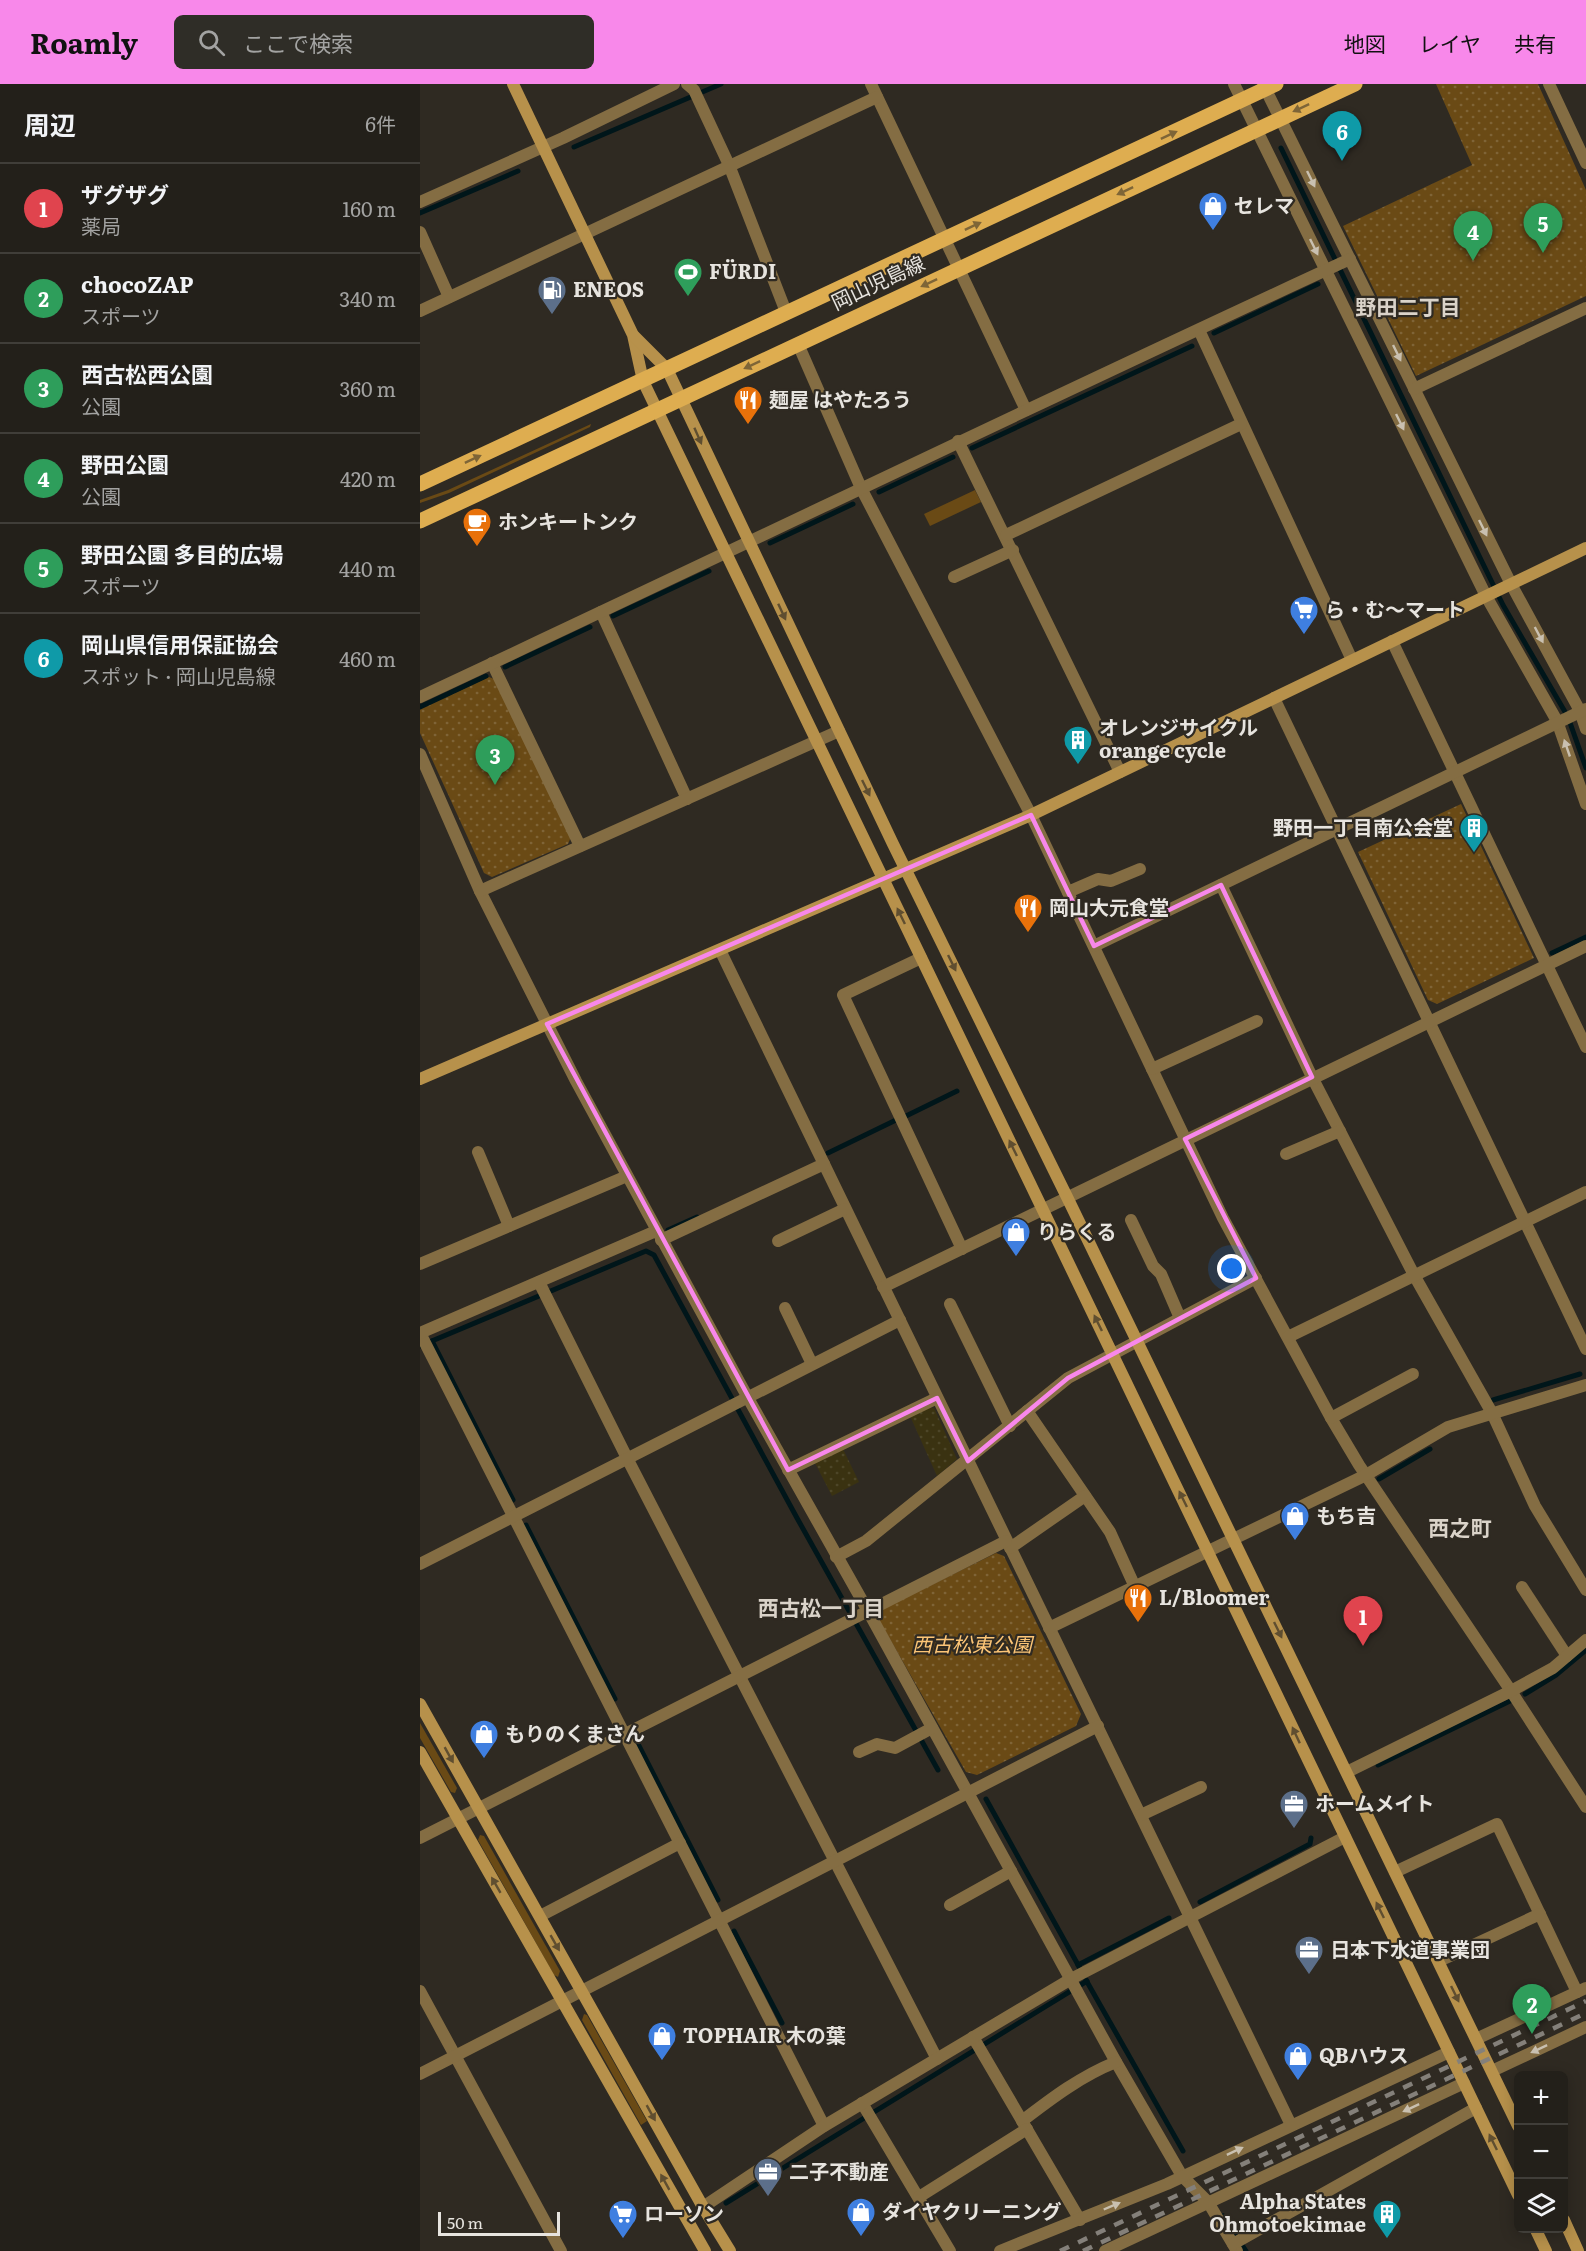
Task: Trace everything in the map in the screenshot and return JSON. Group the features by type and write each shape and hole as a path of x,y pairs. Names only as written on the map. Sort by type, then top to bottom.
{"main road":[{"name":"岡山児島線","path":"420,521 1355,84"},
{"name":"岡山児島線","path":"420,484 1242,101 1268,86"}],"street":[{"path":"513,84 633,335 643,381 1514,2187"},
{"path":"422,201 542,148 674,84"},
{"path":"872,84 1026,410"},
{"path":"1234,84 1257,129 1414,389 1572,715 1586,804"},
{"path":"1549,84 1586,163"},
{"path":"1268,86 1338,265 1489,594 1572,715 1586,729"},
{"path":"693,92 729,165 786,312"},
{"path":"420,310 877,97"},
{"path":"420,232 449,297"},
{"path":"420,696 726,553 958,441 1338,265"},
{"path":"1414,389 1586,308"},
{"path":"1198,330 1352,660"},
{"path":"633,335 667,369 839,731 1518,2125"},
{"path":"798,344 861,488 1031,815 1223,1218 1331,1418 1366,1475 1585,1802"},
{"path":"1005,535 1241,423"},
{"path":"958,441 1120,772"},
{"path":"420,1079 1031,815 1586,548"},
{"path":"954,577 1013,550"},
{"path":"601,612 687,799"},
{"path":"1392,641 1586,1047"},
{"path":"492,663 580,846"},
{"path":"1274,698 1586,1349"},
{"path":"1094,946 1572,715"},
{"path":"480,891 839,731"},
{"path":"420,754 480,891 659,1236 741,1402 788,1470 836,1557 859,1616 924,1733 968,1792 1011,1871 1077,1980 1116,2062 1182,2176 1208,2202 1238,2244 1476,2108"},
{"path":"1068,892 1098,879 1111,881 1140,869"},
{"path":"1221,885 1312,1077 1414,1275 1492,1413 1535,1506 1586,1590"},
{"path":"883,1287 1586,946"},
{"path":"720,950 1291,2125"},
{"path":"921,958 843,995 962,1249"},
{"path":"1152,1069 1257,1021"},
{"path":"1286,1154 1340,1131"},
{"path":"478,1152 509,1226"},
{"path":"824,1164 659,1236 543,1290 423,1339 824,2126"},
{"path":"420,1264 627,1176"},
{"path":"1288,1336 1586,1192"},
{"path":"778,1241 845,1209"},
{"path":"1131,1220 1153,1266 1161,1274 1180,1318"},
{"path":"836,1557 866,1541 1068,1378 1256,1278"},
{"path":"543,1290 628,1460 937,2059"},
{"path":"950,1304 1010,1426"},
{"path":"785,1308 812,1364"},
{"path":"420,1564 900,1320"},
{"path":"1331,1418 1413,1374"},
{"path":"1049,1628 1366,1475 1448,1427 1586,1385"},
{"path":"788,1470 937,1398"},
{"path":"1027,1411 1110,1532 1135,1587"},
{"path":"420,1838 859,1616 1008,1544 1085,1496"},
{"path":"1522,1587 1567,1656"},
{"path":"1347,1772 1553,1668 1586,1640"},
{"path":"420,1704 730,2251"},
{"path":"420,2074 1098,1726"},
{"path":"859,1752 877,1744 895,1748 924,1733"},
{"path":"420,1752 705,2251"},
{"path":"1141,1815 1201,1787"},
{"path":"1395,1872 1497,1824 1540,1914 1582,1990 1476,2039"},
{"path":"703,2207 824,2126 867,2110 937,2059 977,2044 1077,1980 1191,1917 1345,1837"},
{"path":"540,1916 680,1843"},
{"path":"950,1905 1011,1871"},
{"path":"1438,1961 1540,1914"},
{"path":"420,1991 561,2251"},
{"path":"1492,2071 1586,2027"},
{"path":"977,2044 1080,2220"},
{"path":"1000,2251 1080,2220 1182,2176 1449,2052"},
{"path":"919,2197 1024,2125 1068,2086 1116,2062"},
{"path":"1105,2251 1464,2083"},
{"path":"867,2110 950,2251"},
{"path":"1568,2230 1578,2251"},
{"path":"1537,2233 1546,2251"}],"highlighted area":[{"path":"1031,815 1094,946 1221,885 1312,1077 1185,1139 1256,1278 1068,1378 968,1461 937,1398 788,1470 547,1024"}],"green space":[{"path":"1436,84 1538,84 1586,190 1586,296 1416,376 1343,226 1472,165"},
{"path":"591,424 590,427 449,493 420,503 420,500 448,490"},
{"path":"975,490 981,502 930,526 924,514"},
{"path":"489,677 494,679 571,837 568,844 492,877 484,873 420,733 420,709"},
{"path":"1461,804 1534,958 1437,1004 1428,1000 1358,852"},
{"name":"西古松東公園","path":"996,1553 1004,1556 1081,1714 1076,1726 977,1775 966,1772 879,1620 883,1609"},
{"path":"420,1723 457,1788 455,1793 451,1792 420,1738"},
{"path":"480,1835 484,1836 560,1971 558,1977 554,1975 478,1840"},
{"path":"584,2014 587,2015 647,2121 641,2125 582,2020"}],"sand":[{"path":"926,1408 934,1408 957,1459 937,1476 910,1416"},
{"path":"843,1449 859,1482 832,1496 815,1463"}],"waterway":[{"path":"574,147 721,84"},
{"path":"1281,148 1503,605 1568,717 1586,768"},
{"path":"420,213 518,171"},
{"path":"1214,333 1318,284"},
{"path":"972,448 1192,346"},
{"path":"879,492 953,457"},
{"path":"770,543 853,504"},
{"path":"613,616 709,571"},
{"path":"505,667 590,627"},
{"path":"420,707 486,676"},
{"path":"1552,953 1586,937"},
{"path":"906,1116 957,1091"},
{"path":"828,1153 896,1120"},
{"path":"668,1230 697,1217"},
{"path":"420,1346 646,1251 654,1255 938,1770"},
{"path":"432,1341 513,1500"},
{"path":"1493,1400 1580,1374"},
{"path":"1379,1479 1430,1449"},
{"path":"526,1525 615,1699"},
{"path":"1525,1694 1556,1675 1586,1650"},
{"path":"1378,1765 1510,1701"},
{"path":"637,1742 718,1900"},
{"path":"986,1799 1082,1972"},
{"path":"1200,1902 1310,1844 1311,1838"},
{"path":"1078,1965 1169,1918"},
{"path":"734,1931 782,2023"},
{"path":"1086,1980 1183,2151"},
{"path":"726,2203 1087,1981"},
{"path":"1223,2216 1246,2251"}],"railway":[{"path":"1060,2251 1586,2001"},
{"path":"1083,2251 1586,2013"}],"place":[{"name":"岡山県信用保証協会","path":"1342,161"},
{"name":"セレマ","path":"1213,232"},
{"name":"野田公園 多目的広場","path":"1543,253"},
{"name":"野田公園","path":"1473,261"},
{"name":"FÜRDI","path":"688,298"},
{"name":"ENEOS","path":"552,316"},
{"name":"麺屋 はやたろう","path":"748,426"},
{"name":"ホンキートンク","path":"477,548"},
{"name":"ら・む～マート","path":"1304,636"},
{"name":"オレンジサイクル orange cycle","path":"1078,766"},
{"name":"西古松西公園","path":"495,785"},
{"name":"野田一丁目南公会堂","path":"1474,854"},
{"name":"岡山大元食堂","path":"1028,934"},
{"name":"りらくる","path":"1016,1258"},
{"name":"もち吉","path":"1295,1542"},
{"name":"L/Bloomer","path":"1138,1624"},
{"name":"ザグザグ","path":"1363,1646"},
{"name":"もりのくまさん","path":"484,1760"},
{"name":"ホームメイト","path":"1294,1830"},
{"name":"日本下水道事業団","path":"1309,1976"},
{"name":"chocoZAP","path":"1532,2034"},
{"name":"TOPHAIR 木の葉","path":"662,2062"},
{"name":"QBハウス","path":"1298,2082"},
{"name":"二子不動産","path":"768,2198"},
{"name":"ダイヤクリーニング","path":"861,2238"},
{"name":"ローソン","path":"623,2240"},
{"name":"Alpha States Ohmotoekimae","path":"1387,2240"}],"district":[{"name":"野田二丁目","path":"1408,308"},
{"name":"西之町","path":"1460,1529"},
{"name":"西古松一丁目","path":"821,1609"}]}
